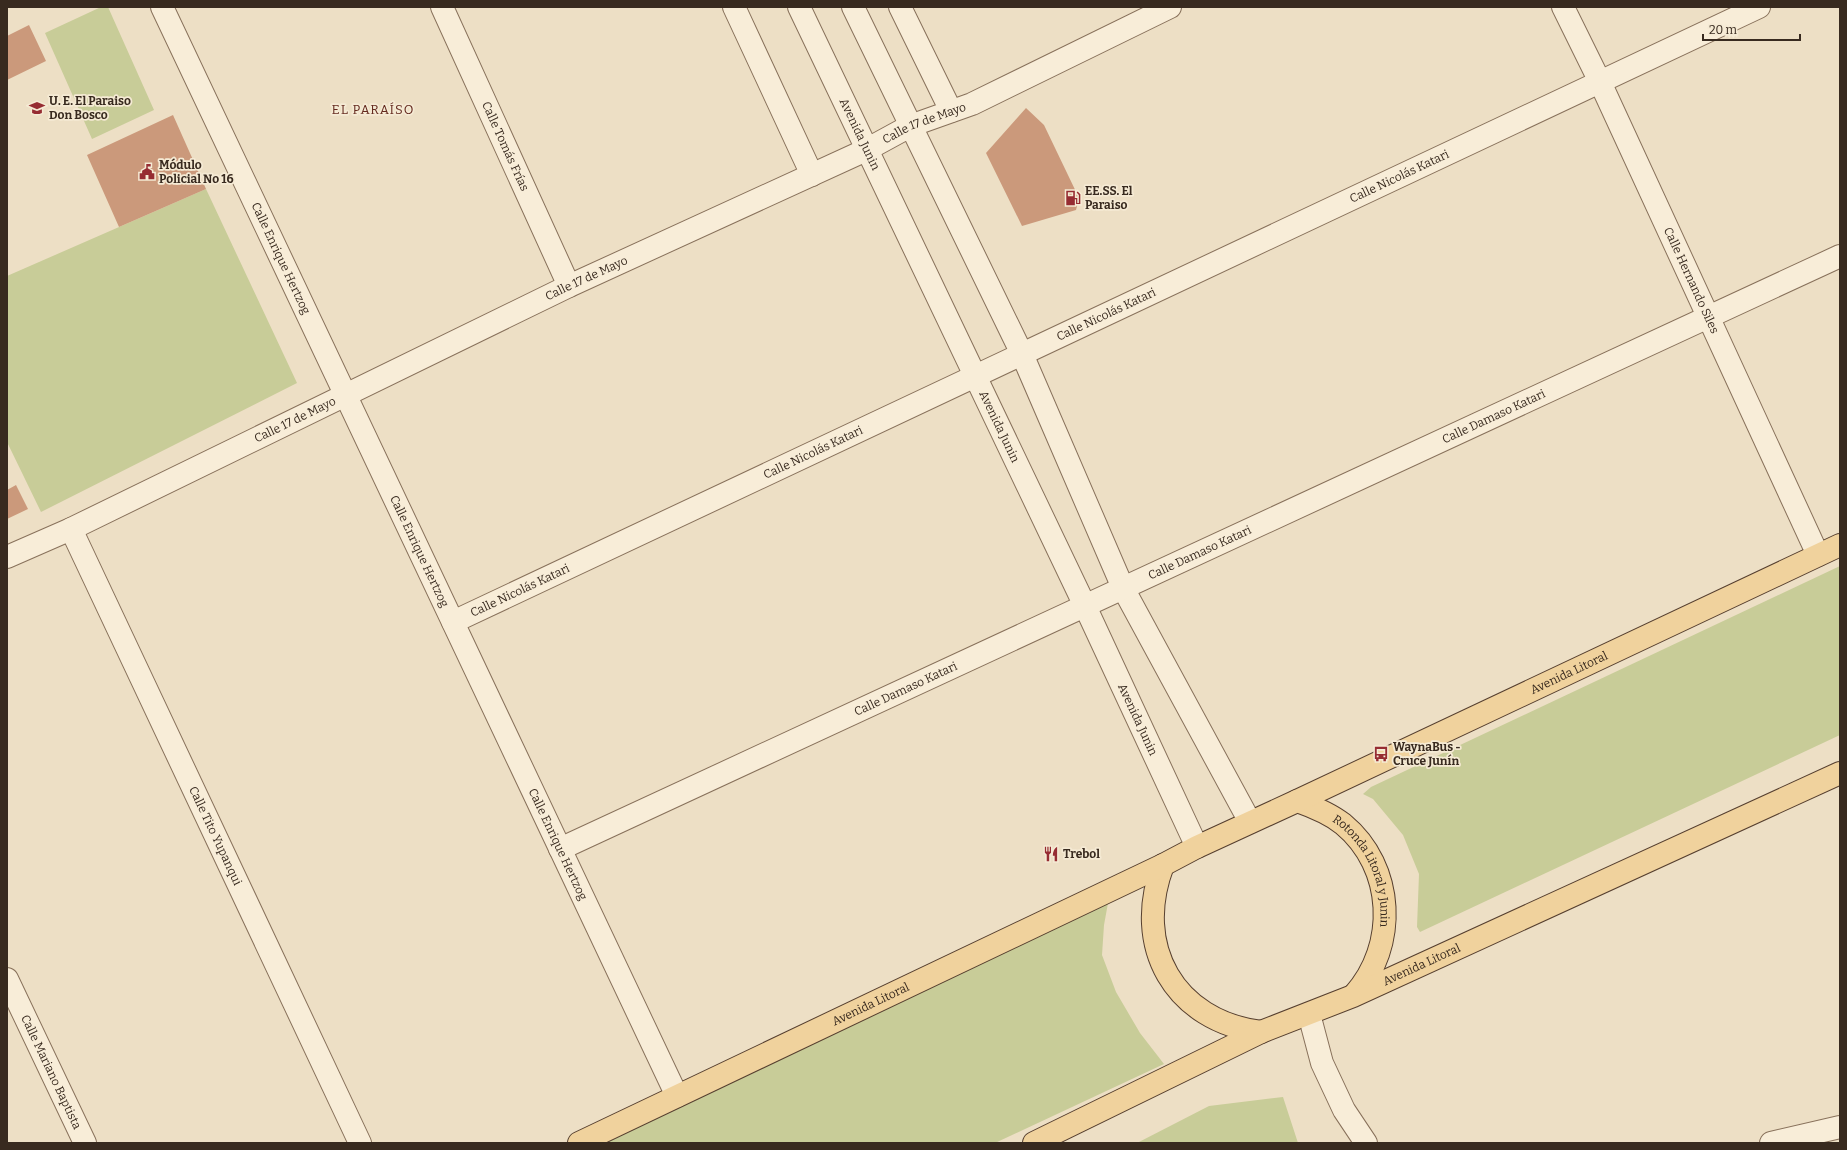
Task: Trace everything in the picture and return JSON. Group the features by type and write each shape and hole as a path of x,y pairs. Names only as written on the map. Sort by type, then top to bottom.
{"main road":[{"name":"Avenida Litoral","path":"1297,801 1840,545"},
{"name":"Avenida Litoral","path":"1353,996 1840,773"},
{"path":"1261,1032 1238,1028 1213,1018 1187,1000 1167,974 1155,944 1152,912 1155,891 1163,865 1197,846 1297,801"},
{"name":"Rotonda Litoral y Junin","path":"1261,1032 1353,996 1362,986 1372,970 1380,952 1383,940 1386,914 1379,876 1361,842 1348,829 1322,810 1297,801"},
{"name":"Avenida Litoral","path":"579,1143 1163,865"},
{"path":"1034,1143 1261,1032"}],"street":[{"name":"Calle Enrique Hertzog","path":"162,7 677,1096"},
{"name":"Calle Tomás Frías","path":"442,7 569,286"},
{"path":"734,7 812,175"},
{"name":"Avenida Junin","path":"799,7 1085,606 1197,846"},
{"path":"853,7 1022,354 1123,588 1250,822"},
{"path":"900,7 951,111"},
{"name":"Calle 17 de Mayo","path":"7,558 71,529 346,396 569,286 866,150 910,126 972,104 1170,7"},
{"name":"Calle Hernando Siles","path":"1563,7 1600,82 1707,318 1818,555"},
{"name":"Calle Nicolás Katari","path":"453,622 1759,7"},
{"name":"Calle Damaso Katari","path":"560,849 1840,256"},
{"name":"Calle Tito Yupanqui","path":"71,529 360,1143"},
{"name":"Calle Mariano Baptista","path":"7,980 85,1143"},
{"path":"1309,1014 1322,1064 1344,1110 1366,1143"},
{"path":"1771,1143 1840,1127"}],"green space":[{"path":"101,7 108,7 154,110 92,139 45,33"},
{"path":"206,189 297,383 41,512 7,442 7,276"},
{"path":"1840,566 1840,735 1420,932 1417,927 1419,874 1403,835 1373,799 1363,794 1371,787"},
{"path":"1108,903 1104,925 1102,955 1116,992 1140,1033 1164,1064 995,1143 603,1143"},
{"path":"1283,1097 1298,1143 1137,1143 1209,1106"}],"building":[{"path":"29,25 46,61 7,80 7,36"},
{"path":"1026,108 1044,125 1079,198 1076,210 1022,226 986,153"},
{"name":"Módulo Policial No 16","path":"173,115 206,189 119,227 87,155"},
{"path":"16,485 28,509 7,519 7,490"}],"place":[{"name":"U. E. El Paraiso Don Bosco","path":"37,108"},
{"name":"Módulo Policial No 16","path":"147,172"},
{"name":"EE.SS. El Paraiso","path":"1073,198"},
{"name":"WaynaBus - Cruce Junín","path":"1381,754"},
{"name":"Trebol","path":"1051,854"}],"district":[{"name":"EL PARAÍSO","path":"373,109"}]}
